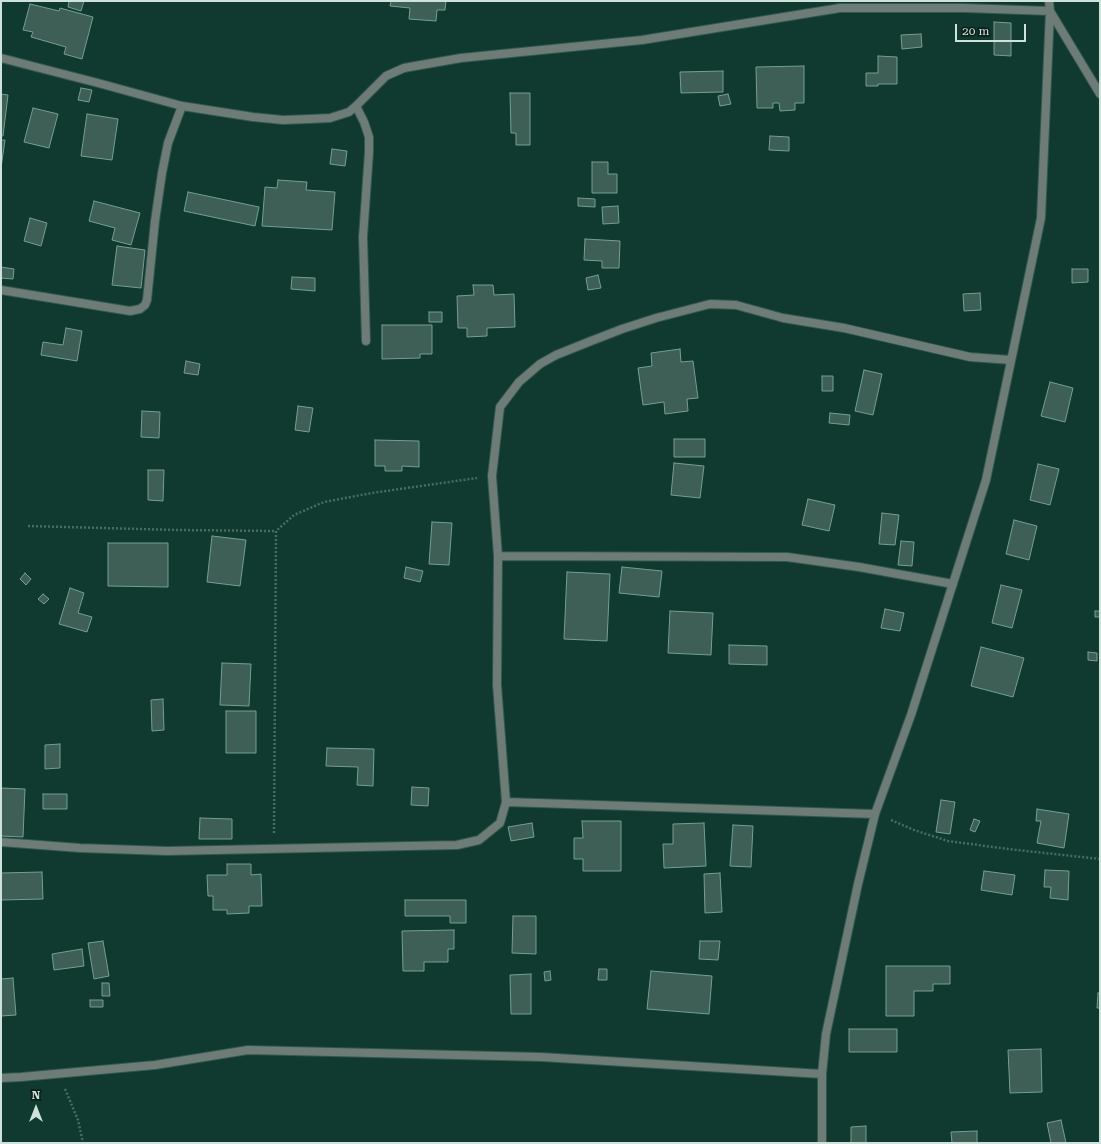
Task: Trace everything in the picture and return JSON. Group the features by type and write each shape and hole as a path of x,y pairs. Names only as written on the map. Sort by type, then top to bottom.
{"street":[{"path":"822,1143 822,1074 826,1034 858,884 875,814 911,716 986,480 1041,218 1050,11 1049,1"},
{"path":"1,58 182,106 283,120 330,118 349,112 386,76 404,68 461,58 642,40 840,8 964,8 1050,11"},
{"path":"1050,11 1100,94"},
{"path":"1,290 130,311 140,309 145,305 147,300 155,221 162,172 168,143 182,106"},
{"path":"356,106 369,137 363,237 366,341"},
{"path":"1,842 80,848 167,851 457,845 479,840 500,823 506,802 498,685 498,556 492,476 500,407 519,382 540,364 556,355 622,329 656,318 710,304 736,305 783,318 844,328 970,357 1011,360"},
{"path":"498,556 787,557 859,567 953,584"},
{"path":"506,802 875,814"},
{"path":"1,1078 59,1074 155,1064 248,1050 541,1057 822,1074"}],"path":[{"path":"28,526 276,531 294,515 324,502 372,493 492,476"},
{"path":"273,849 276,531"},
{"path":"875,814 914,830 948,841 1100,859"},
{"path":"59,1074 78,1120 83,1143"}],"building":[{"path":"69,1 84,1 81,11 68,7"},
{"path":"391,1 446,1 445,10 437,10 436,21 409,19 410,8 390,6"},
{"path":"30,4 59,11 60,8 93,17 82,59 64,54 66,47 31,37 33,32 23,30"},
{"path":"994,22 1011,23 1011,56 994,55"},
{"path":"921,34 922,47 902,49 901,35"},
{"path":"878,56 897,57 897,84 878,84 878,86 866,86 866,73 878,73"},
{"path":"804,66 804,103 795,103 795,110 780,111 779,103 773,103 773,108 757,108 756,67"},
{"path":"723,71 723,92 681,93 680,72"},
{"path":"81,88 92,90 89,102 78,100"},
{"path":"510,93 530,93 530,145 516,145 516,133 511,133"},
{"path":"1,94 8,95 3,136 1,136"},
{"path":"728,94 731,104 720,106 718,96"},
{"path":"33,108 58,114 49,148 24,142"},
{"path":"87,114 118,119 112,160 81,156"},
{"path":"770,136 789,137 789,151 769,150"},
{"path":"1,140 5,140 1,168"},
{"path":"332,149 347,151 345,166 330,164"},
{"path":"592,162 608,162 608,174 617,174 617,193 592,193"},
{"path":"278,180 307,182 306,190 335,192 332,230 262,226 265,187 277,188"},
{"path":"188,192 259,207 255,226 184,211"},
{"path":"578,198 595,199 595,207 578,206"},
{"path":"94,201 140,213 131,245 112,240 115,228 89,221"},
{"path":"618,206 619,223 603,224 602,207"},
{"path":"30,218 47,223 41,246 24,241"},
{"path":"585,239 620,241 619,268 602,268 602,261 584,260"},
{"path":"117,246 145,250 141,288 112,285"},
{"path":"1,267 14,269 13,279 1,278"},
{"path":"1072,269 1088,269 1088,282 1072,283"},
{"path":"598,275 601,288 588,290 586,278"},
{"path":"292,277 315,278 315,291 291,289"},
{"path":"473,285 493,285 494,295 514,294 515,327 487,328 487,336 467,337 467,328 458,328 457,296 474,295"},
{"path":"980,293 981,310 964,311 963,294"},
{"path":"429,312 442,312 442,322 429,322"},
{"path":"382,325 432,325 432,354 420,354 420,358 382,359"},
{"path":"66,328 82,331 77,361 41,355 43,342 63,345"},
{"path":"680,349 681,362 693,361 698,398 687,399 688,411 665,414 664,402 643,405 638,368 652,366 651,353"},
{"path":"186,361 200,364 198,375 184,373"},
{"path":"864,370 882,374 873,415 855,411"},
{"path":"822,376 833,376 833,391 822,391"},
{"path":"1050,382 1073,388 1065,422 1041,416"},
{"path":"298,406 313,408 309,432 295,430"},
{"path":"142,411 160,412 159,438 141,437"},
{"path":"830,413 850,415 849,425 829,423"},
{"path":"674,439 705,439 705,457 674,457"},
{"path":"375,440 419,441 419,467 402,466 402,471 385,471 385,466 375,466"},
{"path":"674,463 704,466 700,498 671,495"},
{"path":"1038,464 1059,469 1050,505 1030,500"},
{"path":"148,470 164,470 163,501 148,500"},
{"path":"808,499 835,505 829,531 802,525"},
{"path":"882,513 899,515 895,545 879,544"},
{"path":"1014,520 1037,526 1029,560 1006,554"},
{"path":"432,522 452,523 449,565 429,564"},
{"path":"212,536 246,540 240,586 207,582"},
{"path":"901,541 914,542 912,566 898,565"},
{"path":"108,543 168,543 168,587 108,586"},
{"path":"406,567 423,571 420,582 404,578"},
{"path":"622,567 662,571 659,597 619,593"},
{"path":"567,572 610,574 607,641 564,639"},
{"path":"25,573 31,579 26,585 20,579"},
{"path":"1001,585 1022,590 1012,628 992,623"},
{"path":"70,588 84,593 78,613 92,617 87,632 59,624"},
{"path":"43,594 49,599 44,604 38,599"},
{"path":"885,609 904,613 900,631 881,628"},
{"path":"670,611 713,613 711,655 668,653"},
{"path":"1095,611 1100,611 1100,617 1095,617"},
{"path":"729,645 767,646 767,665 729,664"},
{"path":"981,647 1024,658 1013,697 971,686"},
{"path":"1088,652 1097,653 1097,661 1088,660"},
{"path":"222,663 251,664 249,706 220,705"},
{"path":"163,699 164,730 152,731 151,700"},
{"path":"226,711 256,711 256,753 226,753"},
{"path":"60,744 60,768 45,769 45,745"},
{"path":"327,748 374,749 373,786 357,785 358,767 326,766"},
{"path":"412,787 429,788 428,806 411,805"},
{"path":"1,788 25,789 23,837 1,836"},
{"path":"43,794 67,794 67,809 43,809"},
{"path":"941,800 955,802 950,834 936,832"},
{"path":"1037,809 1069,814 1064,848 1037,843 1041,821 1036,821"},
{"path":"200,818 232,819 232,839 199,839"},
{"path":"974,819 980,821 975,832 970,830"},
{"path":"582,821 621,821 621,871 583,871 583,859 574,859 574,838 583,838"},
{"path":"532,823 534,837 511,841 508,827"},
{"path":"704,823 706,866 664,868 663,844 673,844 673,824"},
{"path":"733,825 753,826 751,867 730,866"},
{"path":"227,864 251,864 251,875 261,874 262,906 249,906 249,913 227,914 227,910 213,910 213,896 208,896 207,875 227,875"},
{"path":"1045,870 1069,871 1068,900 1050,898 1051,887 1044,887"},
{"path":"984,871 1015,875 1012,895 981,890"},
{"path":"42,872 43,899 1,900 1,873"},
{"path":"720,873 722,912 705,913 704,874"},
{"path":"405,900 466,900 466,923 450,923 450,916 405,916"},
{"path":"513,916 536,916 536,954 512,953"},
{"path":"454,930 454,949 448,949 448,962 424,962 424,971 403,971 402,931"},
{"path":"103,941 109,976 94,979 88,943"},
{"path":"700,941 720,941 718,960 699,959"},
{"path":"82,949 84,966 54,970 52,954"},
{"path":"886,966 950,966 950,984 933,984 933,991 914,991 914,1016 886,1016"},
{"path":"599,969 607,969 607,980 598,980"},
{"path":"550,971 551,980 545,981 544,972"},
{"path":"651,971 712,976 709,1014 647,1009"},
{"path":"531,974 531,1014 511,1014 510,975"},
{"path":"13,978 16,1015 1,1016 1,979"},
{"path":"102,983 109,983 110,996 102,996"},
{"path":"1098,993 1100,993 1100,1008 1097,1008"},
{"path":"90,1000 103,1000 103,1007 90,1007"},
{"path":"849,1029 897,1029 897,1052 849,1052"},
{"path":"1041,1049 1042,1092 1010,1093 1008,1050"},
{"path":"1061,1120 1066,1143 1051,1143 1047,1123"},
{"path":"866,1126 866,1143 851,1143 851,1127"},
{"path":"977,1131 977,1143 952,1143 951,1132"}]}
